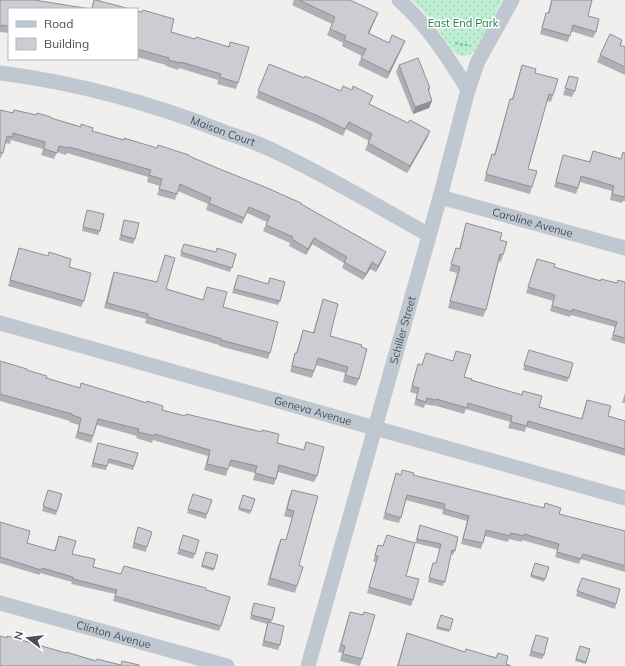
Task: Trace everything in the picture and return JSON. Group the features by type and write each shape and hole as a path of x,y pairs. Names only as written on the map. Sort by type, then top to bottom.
{"street":[{"path":"399,0 422,22 440,45 468,90"},
{"name":"Schiller Street","path":"308,666 440,197 468,90 478,61 512,0"},
{"name":"Maison Court","path":"0,73 104,93 149,105 197,121 271,150 335,182 429,234"},
{"name":"Caroline Avenue","path":"440,197 625,248"},
{"name":"Geneva Avenue","path":"0,323 625,498"},
{"name":"Clinton Avenue","path":"0,603 228,666"}],"green space":[{"name":"East End Park","path":"412,0 502,0 477,48 470,55 463,56 458,55 453,51 431,19"}],"building":[{"path":"0,0 34,0 85,8 8,8 8,26 0,26"},
{"path":"94,0 96,0 126,8 92,8"},
{"path":"299,0 350,0 378,13 368,33 389,43 392,35 405,41 389,72 361,58 366,49 344,40 346,36 330,29 335,17"},
{"path":"552,0 592,0 588,16 599,19 596,32 573,25 570,36 542,28 546,13 549,13"},
{"path":"143,10 174,19 171,32 195,39 196,37 229,47 230,42 249,47 238,83 220,77 221,74 181,62 168,60 169,58 138,49 138,11 142,12"},
{"path":"610,34 622,40 620,45 625,47 625,67 600,55"},
{"path":"418,58 430,88 428,89 432,101 415,107 399,65"},
{"path":"269,64 304,78 305,76 341,91 343,86 352,90 353,86 373,96 369,104 408,123 410,120 430,131 410,166 368,143 372,134 349,122 345,129 258,91"},
{"path":"522,65 536,69 535,73 558,79 553,95 549,94 528,169 537,171 532,187 486,174 492,154 495,155 510,99 513,99"},
{"path":"569,76 578,78 575,91 565,88"},
{"path":"0,110 13,113 14,110 37,115 37,113 81,127 81,124 93,128 92,131 124,140 124,138 157,148 158,145 189,155 301,203 386,252 378,266 372,262 366,274 344,262 347,257 314,238 308,249 292,239 293,237 266,225 270,216 249,207 244,218 209,203 211,198 180,184 177,194 159,189 162,179 149,175 151,170 69,147 59,146 57,153 44,149 45,142 13,133 12,137 7,136 3,153 0,152"},
{"path":"593,151 621,159 623,152 625,153 624,197 612,194 614,186 581,176 578,188 556,182 563,155 590,162"},
{"path":"87,210 104,214 100,231 83,227"},
{"path":"124,220 139,223 135,239 121,235"},
{"path":"466,223 502,233 500,240 507,242 503,255 500,254 486,310 450,301 460,267 451,264 456,248 460,249"},
{"path":"184,244 216,252 217,248 236,254 232,268 181,252"},
{"path":"19,248 48,256 49,252 71,259 69,267 91,273 84,301 10,280"},
{"path":"165,255 175,258 166,289 203,300 207,287 227,292 223,307 278,322 270,353 221,340 222,339 148,317 148,314 107,303 114,272 157,282"},
{"path":"537,259 555,264 554,267 601,281 601,279 617,283 618,280 625,282 625,338 613,335 617,322 572,309 572,312 552,306 555,295 528,287"},
{"path":"238,275 268,284 270,278 285,282 280,301 234,289"},
{"path":"323,299 338,304 330,336 362,345 361,347 367,349 359,379 345,375 348,367 318,358 314,371 292,366 303,330 314,333"},
{"path":"529,350 573,363 569,378 524,365"},
{"path":"456,351 471,355 464,377 522,395 523,391 542,396 539,407 582,419 587,400 611,406 608,416 625,421 625,449 528,421 527,426 511,422 512,416 468,403 467,408 436,399 427,398 426,402 416,399 419,388 412,386 418,364 422,365 426,353 453,361"},
{"path":"0,361 47,376 46,378 80,388 81,383 147,403 147,401 163,406 162,410 185,416 186,414 262,432 262,430 279,434 277,443 304,450 306,442 324,447 317,476 279,465 276,479 255,473 257,466 231,460 228,469 207,464 210,450 155,434 154,436 138,432 139,429 98,419 93,436 78,432 81,418 72,414 0,394"},
{"path":"98,443 138,453 134,466 109,459 107,466 93,463"},
{"path":"402,470 414,473 413,475 544,508 545,503 561,508 559,514 625,531 625,566 583,554 581,559 557,552 559,544 524,534 524,536 511,533 510,536 486,530 483,543 463,539 469,516 444,509 445,504 407,495 401,518 385,513 396,473 401,475"},
{"path":"48,490 62,494 57,511 43,506"},
{"path":"292,490 318,496 299,565 303,567 297,586 270,578 281,539 286,540 294,511 287,509"},
{"path":"193,494 212,500 207,514 188,509"},
{"path":"243,495 255,499 251,511 239,508"},
{"path":"0,522 30,531 27,543 55,551 59,536 76,541 72,554 95,559 93,567 121,574 124,566 206,588 206,590 230,597 221,626 115,596 117,590 73,579 73,577 42,568 41,570 0,557"},
{"path":"420,525 458,537 455,551 452,550 445,582 429,578 433,563 436,563 441,544 417,539"},
{"path":"138,527 152,532 147,547 134,543"},
{"path":"183,535 199,540 195,554 179,549"},
{"path":"387,535 415,543 406,576 419,579 413,600 369,587 378,556 375,556 378,545 383,546"},
{"path":"206,552 218,555 214,569 202,565"},
{"path":"535,563 549,567 545,579 531,575"},
{"path":"582,578 620,589 616,604 577,591"},
{"path":"254,603 275,608 272,620 251,615"},
{"path":"350,612 363,615 364,612 375,615 362,659 343,654 345,646 341,645"},
{"path":"441,615 453,619 450,630 437,627"},
{"path":"268,622 284,626 280,645 264,641"},
{"path":"407,633 465,652 466,649 496,658 498,653 508,656 506,664 511,666 398,666"},
{"path":"536,635 548,638 544,655 531,651"},
{"path":"0,636 7,638 7,636 96,661 97,659 121,665 122,661 139,666 0,666"},
{"path":"580,646 590,649 586,662 576,659"}]}
